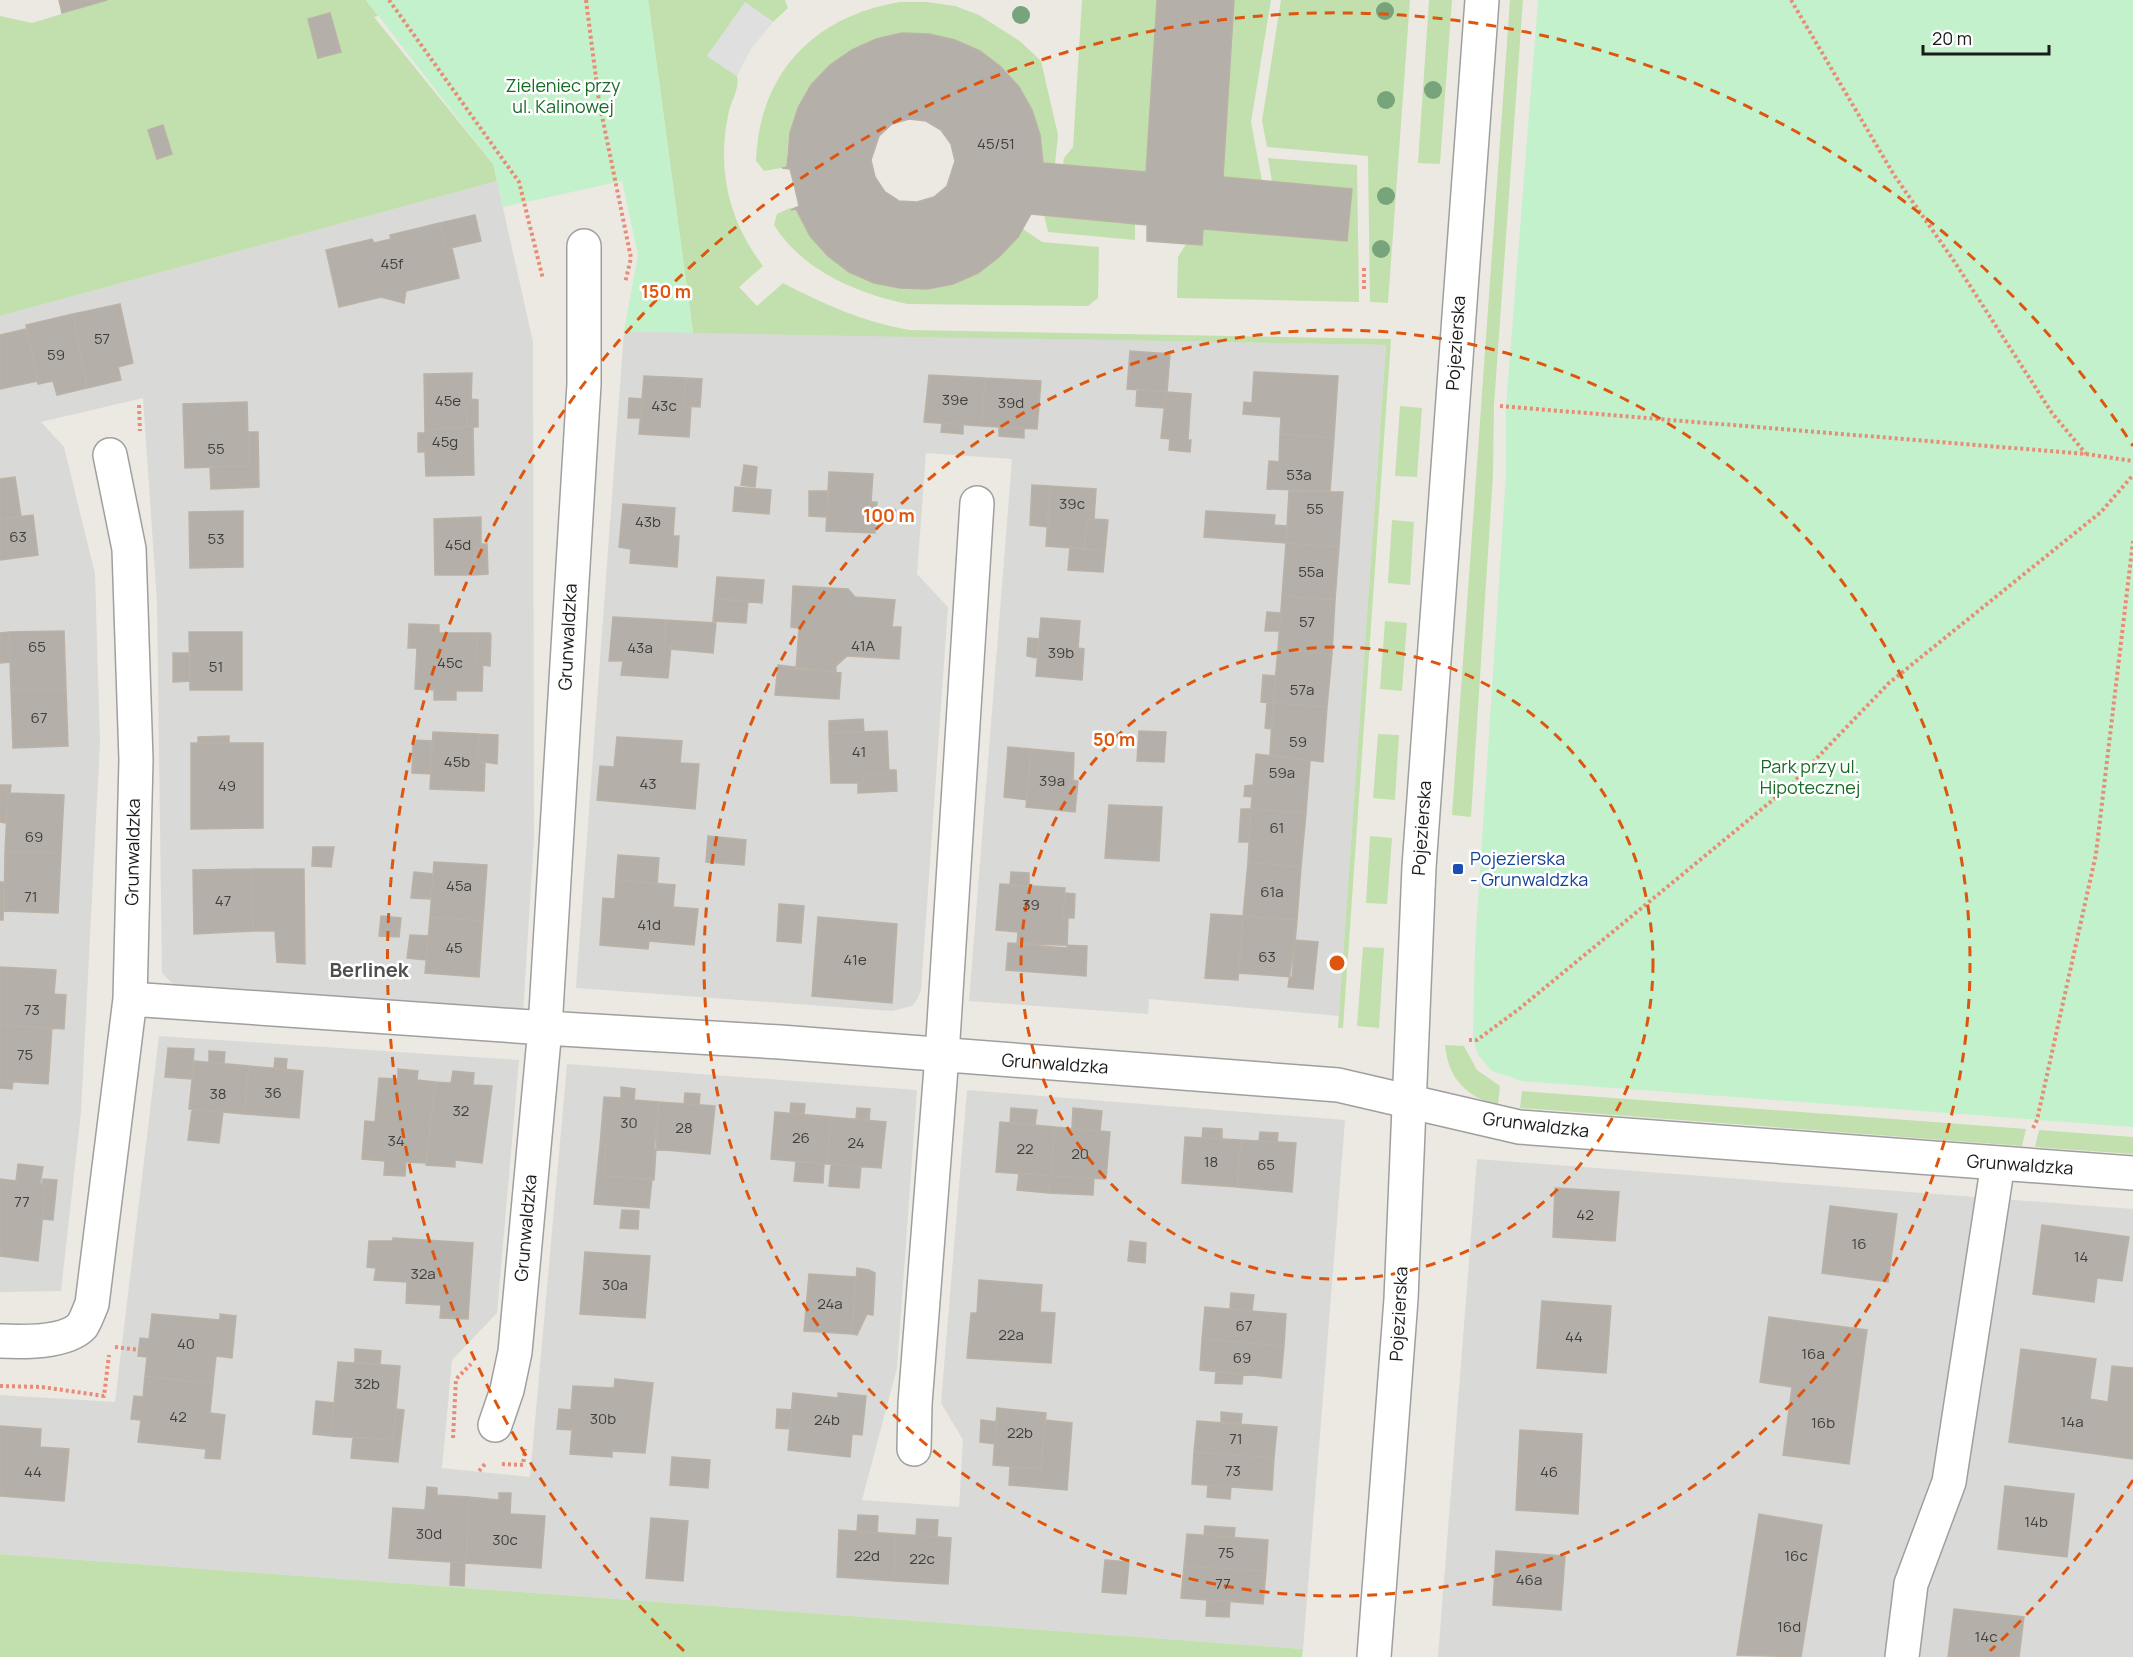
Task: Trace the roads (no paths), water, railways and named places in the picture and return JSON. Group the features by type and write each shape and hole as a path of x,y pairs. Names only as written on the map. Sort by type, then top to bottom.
{"street":[{"name":"Pojezierska","path":"1374,1657 1401,1299 1419,867 1482,0"},
{"name":"Grunwaldzka","path":"495,1425 507,1390 515,1352 545,1028 584,384 584,246"},
{"name":"Grunwaldzka","path":"0,1341 29,1342 58,1337 81,1326 92,1305 130,999 136,760 129,549 110,455"},
{"path":"914,1449 915,1404 942,1055 977,503"},
{"name":"Grunwaldzka","path":"130,999 780,1042 1338,1085 1519,1127 2133,1173"},
{"path":"1902,1657 1911,1584 1949,1482 1998,1163"}],"place":[{"name":"Pojezierska - Grunwaldzka","path":"1458,869"}],"district":[{"name":"Berlinek","path":"369,970"}],"park label":[{"name":"Zieleniec przy ul. Kalinowej","path":"563,96"},
{"name":"Park przy ul. Hipotecznej","path":"1810,777"}]}
